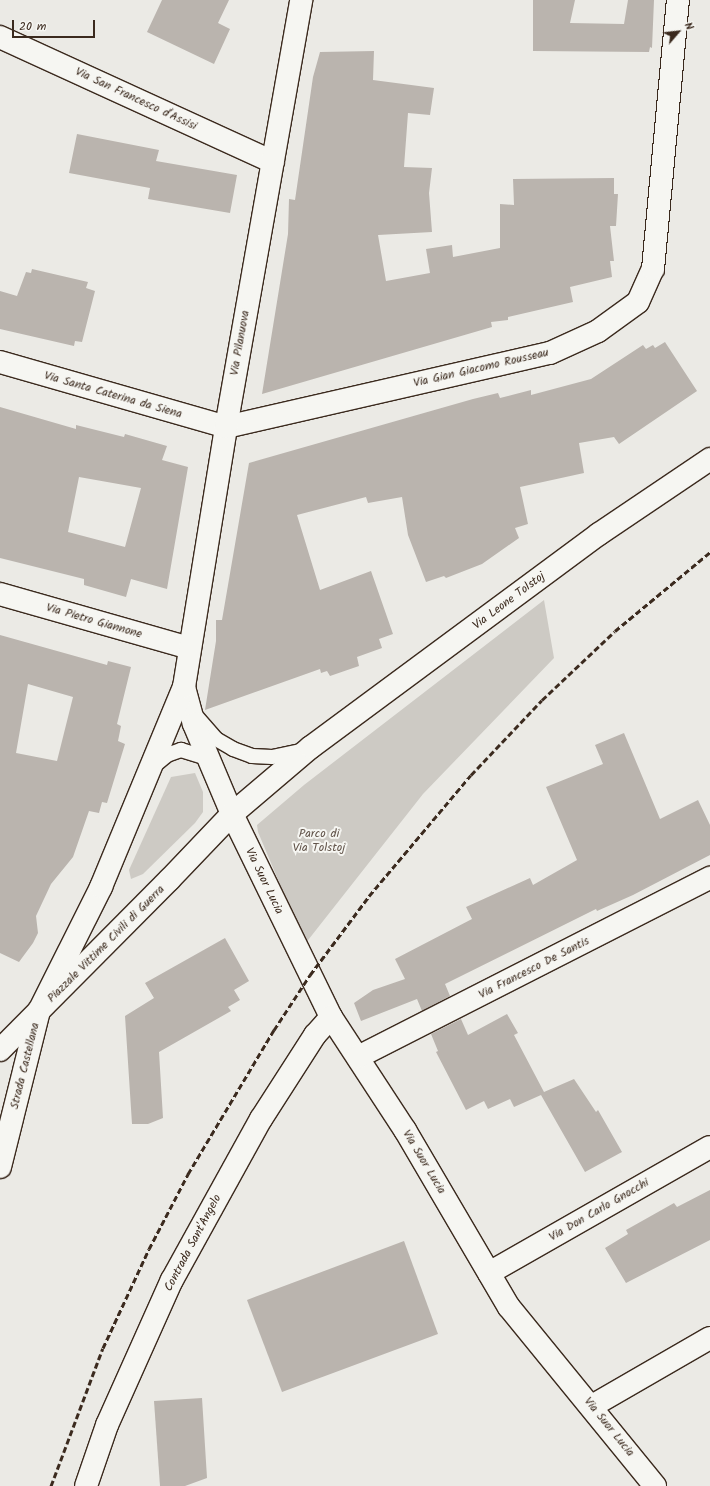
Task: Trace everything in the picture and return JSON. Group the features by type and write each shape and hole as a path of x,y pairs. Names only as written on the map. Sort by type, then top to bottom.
{"street":[{"name":"Via Pilanuova","path":"184,687 189,648 226,427 301,0"},
{"name":"Via Gian Giacomo Rousseau","path":"226,427 550,353 598,331 638,302 653,269 678,0"},
{"name":"Via San Francesco d'Assisi","path":"0,37 273,162"},
{"name":"Via Santa Caterina da Siena","path":"0,362 226,427"},
{"name":"Via Leone Tolstoj","path":"232,814 311,747 599,534 710,459"},
{"name":"Via Pietro Giannone","path":"0,594 189,648"},
{"path":"184,687 194,724 232,814"},
{"name":"Piazzale Vittime Civili di Guerra","path":"39,1011 101,887 184,687"},
{"name":"Piazzale Vittime Civili di Guerra","path":"39,1011 232,814"},
{"name":"Via Suor Lucia","path":"232,814 331,1017 405,1130 509,1307 592,1406 654,1486"},
{"name":"Via Francesco De Santis","path":"358,1057 710,878"},
{"path":"0,1050 39,1011"},
{"name":"Strada Castellana","path":"0,1167 39,1011"},
{"name":"Contrada Sant'Angelo","path":"86,1486 107,1426 172,1280 261,1119 315,1035 331,1017"},
{"name":"Via Don Carlo Gnocchi","path":"489,1273 710,1147"},
{"path":"592,1406 710,1338"}],"lane":[{"name":"Via Leone Tolstoj","path":"184,687 190,707 201,724 216,739 233,749 252,756 272,757 292,754 311,747"},
{"name":"Piazzale Vittime Civili di Guerra","path":"150,768 167,754 180,750 208,758"}],"green space":[{"name":"Parco di Via Tolstoj","path":"544,600 554,658 423,794 305,944 258,832 257,825 304,785"},
{"path":"195,773 203,792 203,812 195,823 143,874 131,879 129,870 171,777"}],"building":[{"path":"162,0 229,0 218,23 230,29 214,64 147,32"},
{"path":"533,0 575,0 570,23 624,24 628,0 654,0 652,48 650,47 649,52 533,51"},
{"path":"374,51 373,80 434,88 430,115 408,113 404,167 432,168 429,193 432,232 378,235 386,281 430,273 426,249 452,245 453,257 500,248 500,204 514,205 513,179 614,178 614,194 618,194 616,226 610,226 614,261 610,261 612,277 570,287 573,302 508,317 508,320 491,322 492,327 262,394 288,234 289,199 295,200 313,77 320,52"},
{"path":"77,134 159,150 156,161 237,175 230,213 148,199 150,188 69,173"},
{"path":"32,269 88,282 86,288 95,291 82,342 75,341 74,346 0,329 0,291 17,296 26,272 31,273"},
{"path":"665,342 697,391 619,444 614,437 579,443 584,473 520,487 528,524 515,528 519,538 482,564 446,578 444,576 426,582 408,535 402,497 368,503 366,497 297,515 320,590 371,571 393,634 379,639 382,648 357,657 359,666 330,676 327,671 321,673 320,669 205,710 216,641 216,620 222,620 249,463 473,399 498,393 500,398 531,390 531,395 591,379 643,345 646,349 653,345 655,348"},
{"path":"0,407 76,429 76,425 124,437 125,434 167,446 162,460 188,467 167,589 131,579 126,597 84,585 84,579 0,558","holes":["79,477 141,488 125,547 68,532"]},
{"path":"0,635 107,665 108,661 131,667 117,724 121,726 118,741 125,744 107,803 102,802 99,813 89,811 73,857 51,884 36,916 38,933 33,943 19,962 0,953","holes":["28,684 73,697 57,761 16,753"]},
{"path":"624,733 660,819 698,800 710,825 710,855 633,895 597,911 596,909 445,984 450,996 422,1011 417,999 361,1021 354,1003 373,990 405,979 395,959 472,919 466,907 530,878 533,885 577,860 546,787 603,764 595,745"},
{"path":"225,938 249,981 234,990 240,1000 228,1007 231,1011 159,1052 163,1118 148,1124 132,1124 125,1016 154,998 145,983"},
{"path":"507,1014 518,1033 514,1035 544,1092 574,1079 596,1112 598,1110 622,1152 585,1172 541,1095 514,1107 510,1099 488,1109 484,1101 466,1110 436,1052 438,1051 431,1034 461,1019 468,1035"},
{"path":"710,1190 710,1240 626,1283 605,1248 628,1234 626,1230 674,1203 677,1207"},
{"path":"404,1241 438,1334 282,1392 247,1300"},
{"path":"202,1398 207,1478 185,1486 160,1486 154,1401"}],"railway":[{"path":"51,1486 103,1348 149,1249 188,1174 274,1030 310,975 369,896 471,775 542,700 615,631 710,552"}]}
